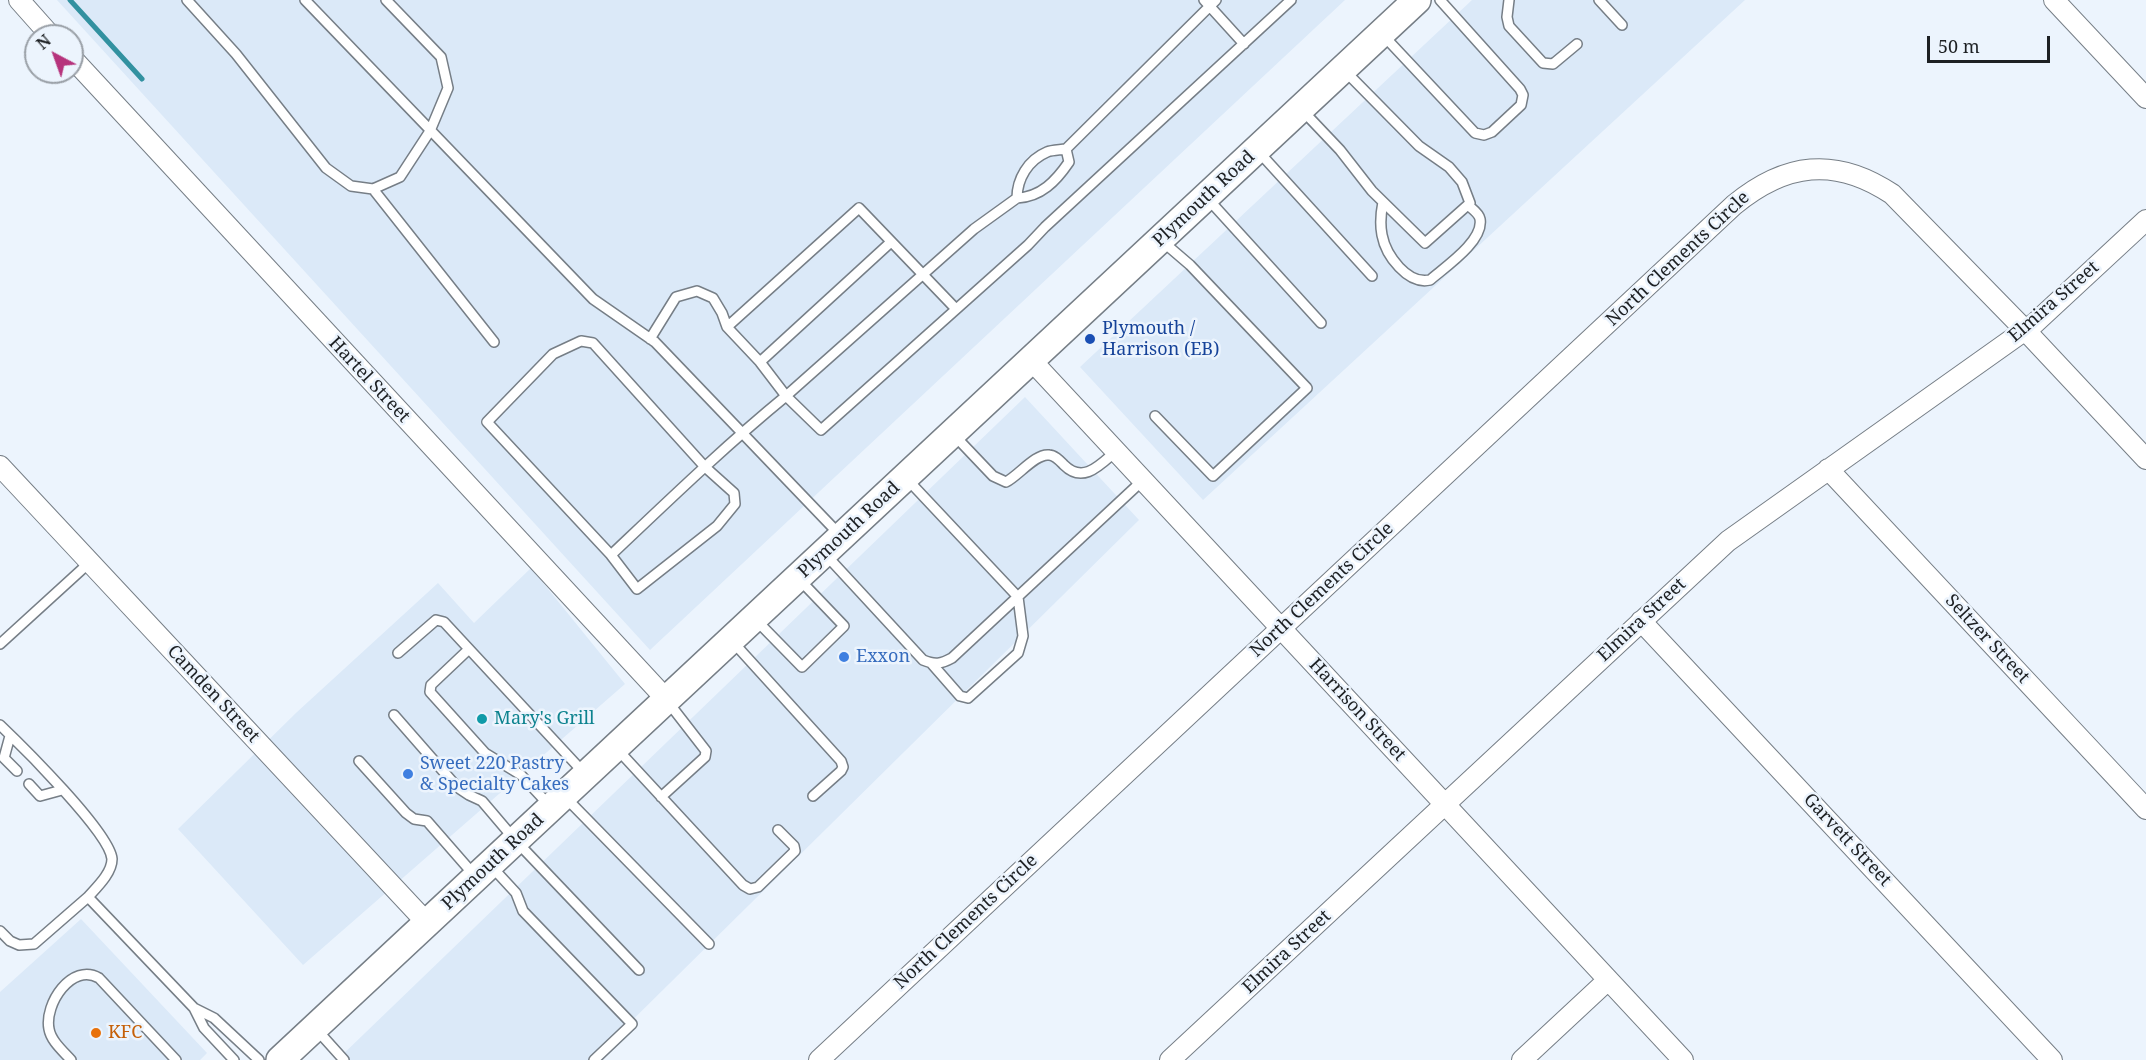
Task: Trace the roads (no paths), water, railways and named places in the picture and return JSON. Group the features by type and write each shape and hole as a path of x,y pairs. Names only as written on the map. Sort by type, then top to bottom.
{"main road":[{"name":"Plymouth Road","path":"288,1057 315,1028 427,923 1417,0"}],"street":[{"path":"19,0 40,24"},
{"path":"2054,0 2146,98"},
{"name":"Hartel Street","path":"84,71 667,700"},
{"name":"North Clements Circle","path":"819,1060 1717,221 1755,188 1780,176 1827,169 1848,173 1879,185 1898,199 2146,459"},
{"name":"Elmira Street","path":"1170,1060 1728,541 2041,318 2146,220"},
{"name":"Harrison Street","path":"1031,360 1683,1060"},
{"name":"Camden Street","path":"0,466 427,923"},
{"name":"Seltzer Street","path":"1828,469 2146,809"},
{"name":"Garvett Street","path":"1641,621 2052,1060"},
{"path":"1522,1060 1608,980"}],"lane":[{"path":"187,0 236,54 326,168 351,186 373,189 400,177 430,131 448,88 441,57 386,0"},
{"path":"305,0 593,299 650,339 742,433 923,660 932,664 960,696 968,698 1018,653 1023,636 1018,597 906,477"},
{"path":"650,339 676,297 697,291 713,298 727,327 760,362 786,396 820,429 1028,245 1291,0"},
{"path":"1382,33 1475,133 1484,135 1492,132 1521,105 1524,96 1440,0"},
{"path":"1509,0 1507,17 1509,26 1543,63 1553,64 1577,44"},
{"path":"1599,0 1622,25"},
{"path":"1017,198 1017,185 1028,166 1046,153 1066,149 1210,2 1244,44"},
{"path":"1300,109 1340,150 1372,191 1425,243 1468,205 1470,203 1462,182 1449,167 1419,146 1343,69"},
{"path":"610,555 742,433 974,229 1017,198 1030,197 1050,185 1060,176 1068,162 1066,149"},
{"path":"1257,150 1372,276"},
{"path":"373,189 494,342"},
{"path":"1206,197 1321,323"},
{"path":"1383,202 1382,235 1390,254 1411,277 1424,281 1430,280 1476,240 1481,222 1479,216 1468,205"},
{"path":"727,327 859,208 956,309"},
{"path":"1155,416 1213,476 1306,388 1188,263 1160,239"},
{"path":"760,362 891,242"},
{"path":"581,341 592,343 705,467 734,494 735,504 717,526 637,589 610,555 487,422 553,354 581,341"},
{"path":"952,433 993,476 1006,482 1040,456 1048,454 1078,474 1093,471 1115,452"},
{"path":"932,664 942,663 952,658 1142,481"},
{"path":"0,644 90,562"},
{"path":"755,618 802,667 844,627 798,578"},
{"path":"398,652 436,621 444,622 587,776"},
{"path":"732,640 841,762 843,766 841,771 813,796"},
{"path":"470,649 431,685 430,692 485,753 558,802 709,944"},
{"path":"661,797 705,757 706,751 667,700"},
{"path":"394,715 457,787 482,801 516,841 639,970"},
{"path":"0,725 71,799 99,833 109,848 112,860 104,879 88,897 34,944 19,945 10,941 0,931"},
{"path":"10,736 4,758 17,771"},
{"path":"616,749 743,885 750,889 758,886 795,851 794,846 778,830"},
{"path":"359,761 406,813 414,819 427,820 483,871 516,893 523,911 632,1024 594,1060"},
{"path":"29,784 40,796 62,790"},
{"path":"88,897 194,1008 204,1028 234,1060"},
{"path":"71,1060 51,1037 48,1017 55,998 62,989 76,977 91,974 99,978 176,1060"},
{"path":"194,1008 214,1018 259,1060"},
{"path":"315,1028 344,1060"}],"waterway":[{"path":"70,0 142,79"}],"place":[{"name":"Plymouth / Harrison (EB)","path":"1090,339"},
{"name":"Exxon","path":"844,657"},
{"name":"Mary's Grill","path":"482,719"},
{"name":"Sweet 220 Pastry & Specialty Cakes","path":"408,774"},
{"name":"KFC","path":"96,1033"}]}
